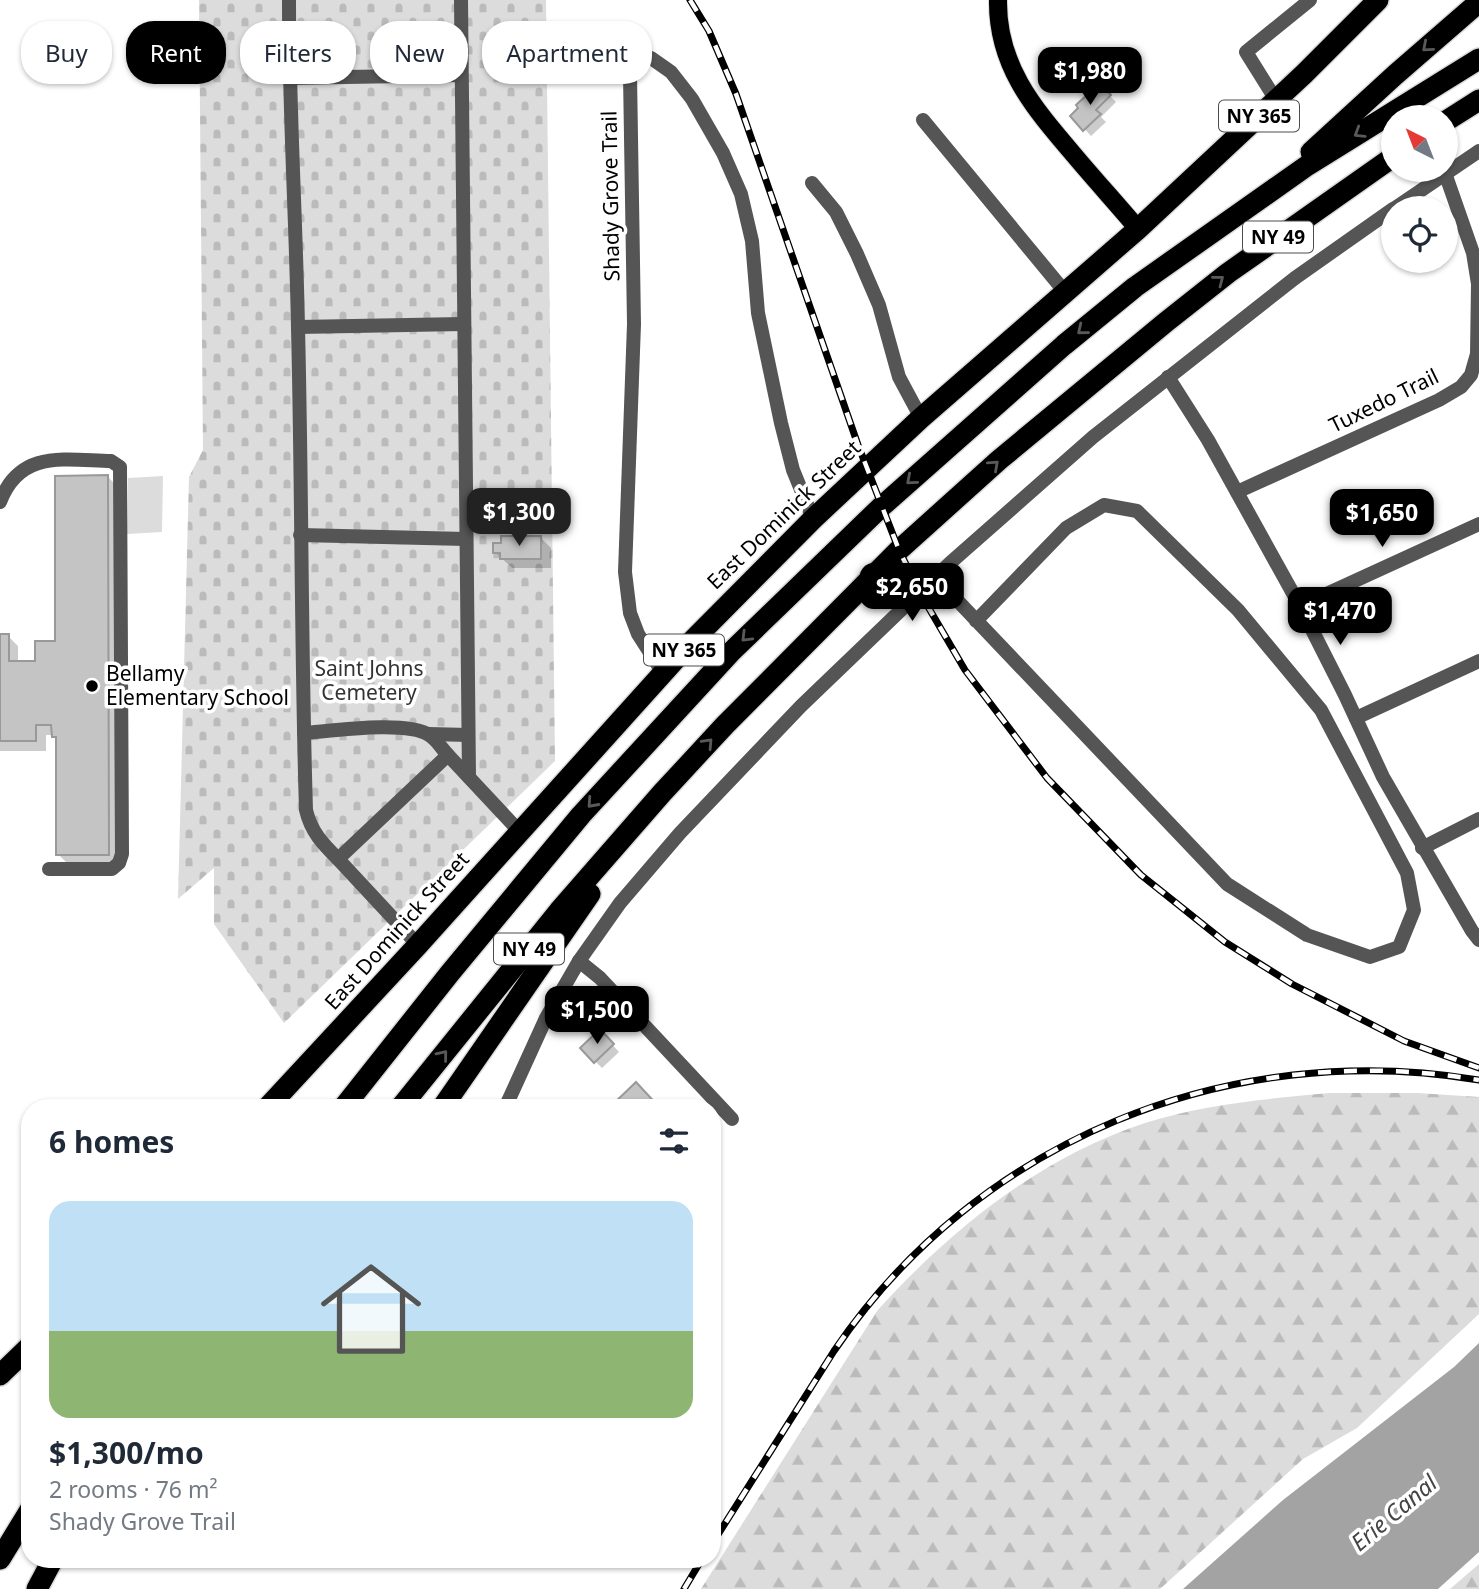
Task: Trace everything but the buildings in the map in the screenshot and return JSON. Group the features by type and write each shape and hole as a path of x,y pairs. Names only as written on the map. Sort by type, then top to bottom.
{"highway":[{"name":"East Dominick Street","path":"275,1099 692,641 813,519 920,418 1138,229 1378,0"},
{"path":"1261,198 1479,2"},
{"name":"NY 49","path":"350,1099 581,815 732,651 806,577 899,491 1064,345 1135,287 1308,164 1479,58"},
{"path":"1458,113 1479,100"},
{"name":"NY 49","path":"407,1099 559,911 662,793 725,725 899,550 999,460 1166,322 1228,273 1381,165"},
{"path":"448,1099 662,793"},
{"path":"0,1374 21,1354"},
{"path":"0,1559 21,1525"},
{"path":"37,1589 48,1568"}],"main road":[{"path":"998,0 1003,43 1013,72 1033,108 1138,229"}],"street":[{"path":"289,0 289,21"},
{"path":"461,0 461,21"},
{"path":"1276,100 1246,52 1310,0"},
{"name":"Shady Grove Trail","path":"663,673 630,613 625,572 634,324 630,75 634,61 639,57 651,58 671,72 692,99 723,153 741,194 752,241 758,313 781,423 793,470 813,519"},
{"path":"289,84 298,327 304,733 308,821 316,836 418,945"},
{"path":"461,84 469,777"},
{"path":"923,120 1065,292"},
{"path":"1458,165 1479,151"},
{"path":"1412,196 1432,182"},
{"name":"Tuxedo Trail","path":"1237,492 1439,400 1461,387 1471,374 1477,354 1478,284 1473,253 1448,182"},
{"path":"812,183 836,212 857,254 879,305 899,377 920,418"},
{"path":"509,1099 546,1018 579,961 620,903 680,833 801,706 932,581 1093,437 1295,278 1381,218"},
{"path":"298,327 463,324"},
{"path":"1168,377 1237,492 1300,606 1382,777 1479,940"},
{"path":"0,502 5,488 17,474 44,460 111,461 120,467 122,855 119,863 112,869 49,869"},
{"path":"932,581 955,598 976,621 1227,884 1307,935 1370,957 1399,947 1414,909 1407,873 1321,710 1238,610 1137,511 1104,505 1066,528 976,621"},
{"path":"1300,606 1479,524"},
{"path":"300,535 466,539"},
{"path":"1356,718 1479,661"},
{"path":"304,733 382,727 429,734 468,735"},
{"path":"429,734 520,832"},
{"path":"338,859 448,755"},
{"path":"1422,848 1479,819"},
{"path":"579,961 600,978 713,1099"},
{"path":"721,1107 732,1119"}],"green space":[{"name":"Saint Johns Cemetery","path":"199,0 546,0 546,21 482,21 482,84 547,84 555,761 284,1023 214,924 214,868 178,899 189,477 203,450 200,84 226,84 226,21 199,21"},
{"path":"163,476 162,532 127,534 128,478"},
{"path":"1329,1093 1417,1093 1479,1097 1479,1314 1357,1428 1303,1459 1160,1589 701,1589 714,1568 721,1568 721,1557 877,1311 935,1252 966,1225 1033,1177 1106,1138 1167,1117 1259,1100"},
{"path":"1479,1564 1479,1589 1450,1589"}],"water":[{"name":"Erie Canal","path":"1479,1343 1479,1552 1438,1589 1183,1589 1283,1500 1454,1367"}],"railway":[{"path":"690,0 709,31 736,94 858,445 899,550 920,593 965,670 1047,778 1141,875 1225,942 1292,984 1404,1041 1479,1068"},
{"path":"721,1530 834,1351 893,1277 960,1214 1035,1161 1116,1121 1203,1092 1293,1075 1385,1071 1479,1080"},
{"path":"684,1589 697,1568"}],"place":[{"name":"Bellamy Elementary School","path":"92,686"}]}
